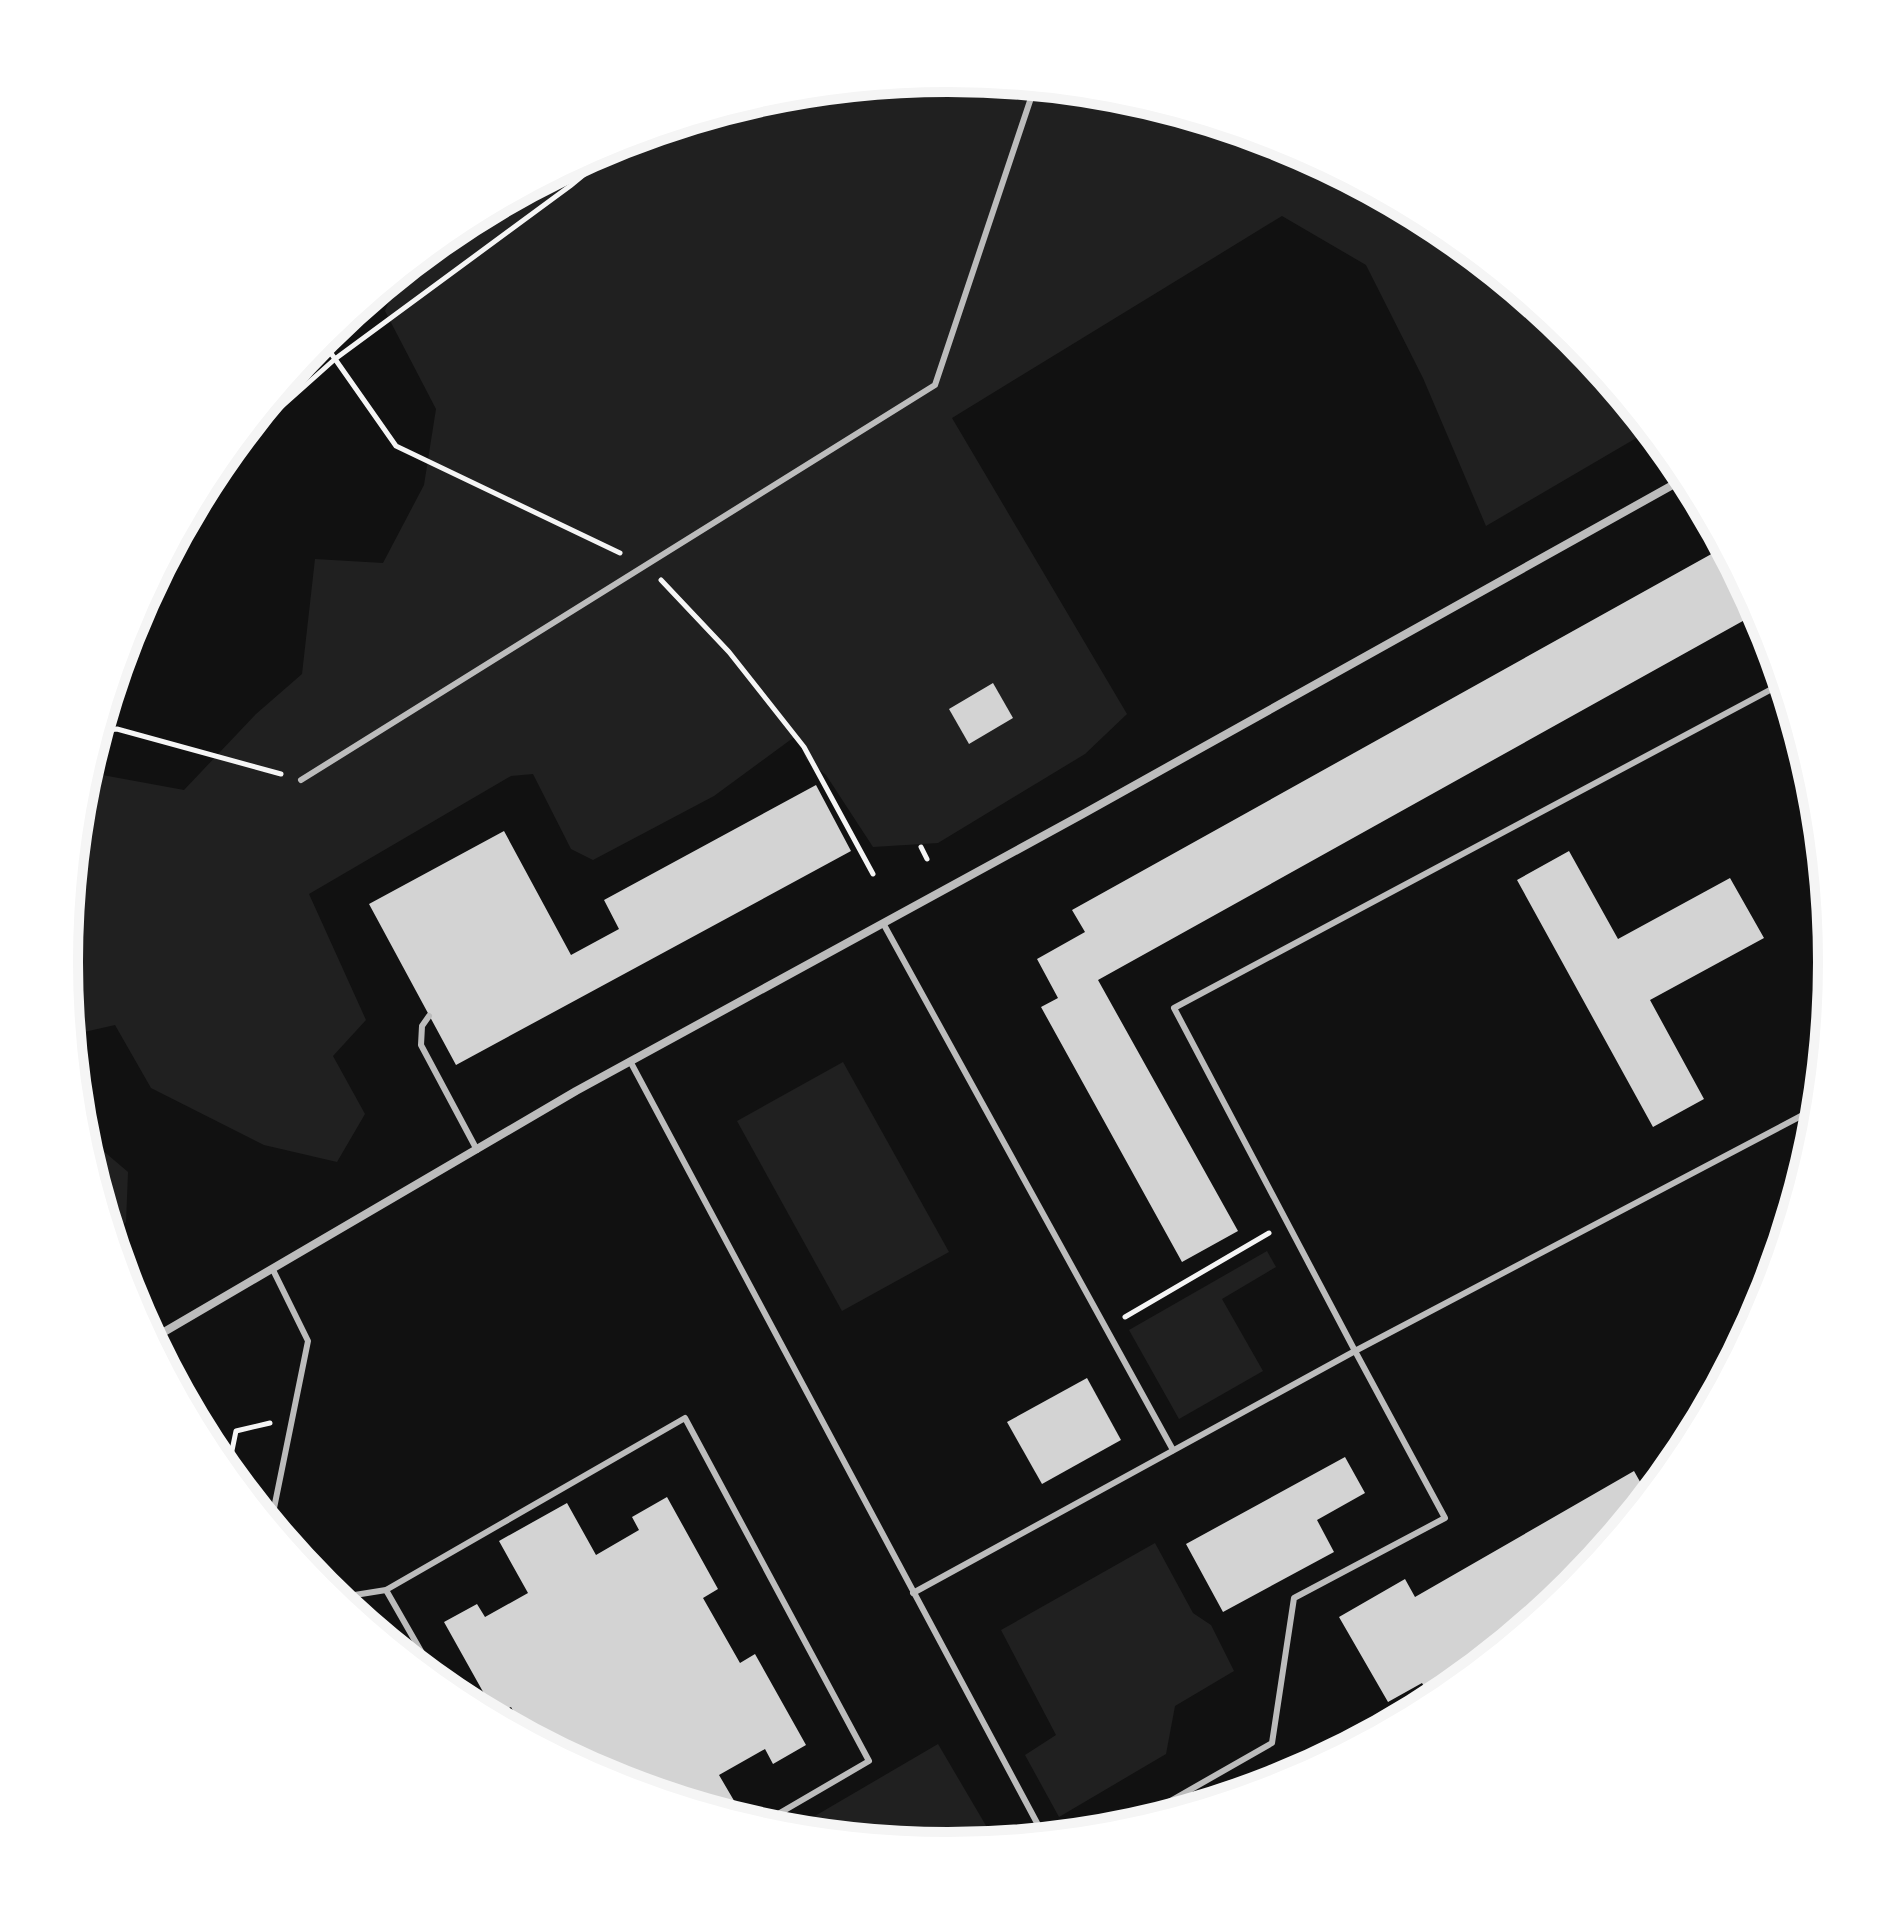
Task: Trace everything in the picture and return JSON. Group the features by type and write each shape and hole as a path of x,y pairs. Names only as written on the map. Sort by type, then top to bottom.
{"street":[{"path":"162,1333 630,1061 1675,484"}],"lane":[{"path":"301,780 935,385 1032,96"},
{"path":"1166,1804 1272,1743 1294,1598 1445,1518 1174,1008 1774,688"},
{"path":"883,923 1173,1450"},
{"path":"429,1016 422,1026 421,1045 477,1150"},
{"path":"630,1061 1039,1826"},
{"path":"913,1593 1355,1351 1804,1114"},
{"path":"273,1270 308,1341 274,1510"},
{"path":"352,1595 386,1590 685,1418 869,1761 777,1815"},
{"path":"386,1590 424,1656"}],"path":[{"path":"271,416 335,359 591,169"},
{"path":"329,350 396,446"},
{"path":"110,730 117,729 301,780"},
{"path":"804,747 873,874"},
{"path":"921,847 927,859"},
{"path":"1106,1328 1287,1223"},
{"path":"231,1454 236,1431 293,1417"}],"shaded area":[{"path":"891,93 1005,93 1118,108 1173,121 1228,138 1333,181 1431,238 1522,307 1602,388 1641,436 1486,526 1423,378 1366,265 1282,216 952,418 1127,714 1085,754 938,843 873,847 826,775 806,759 797,735 714,796 593,860 571,849 533,774 511,776 309,894 366,1020 333,1056 365,1114 337,1162 264,1145 151,1088 115,1025 81,1033 78,962 80,905 85,848 99,774 184,790 256,714 302,674 315,559 383,563 424,485 436,409 385,311 393,291 418,271 513,208 563,181 668,138 778,108 834,99"},
{"path":"843,1062 949,1252 842,1311 737,1121"},
{"path":"99,1147 128,1172 126,1222 120,1227"},
{"path":"1267,1251 1276,1267 1222,1299 1263,1371 1179,1419 1129,1330"},
{"path":"1155,1543 1193,1613 1211,1625 1234,1671 1175,1706 1166,1754 1059,1817 1025,1755 1056,1735 1001,1630"},
{"path":"938,1744 989,1831 891,1830 808,1820"}],"building":[{"path":"1715,552 1747,619 1098,980 1238,1231 1182,1262 1041,1007 1058,998 1037,959 1085,932 1072,910"},
{"path":"993,683 1013,718 969,744 949,709"},
{"path":"816,785 851,851 456,1065 369,904 504,831 571,955 619,929 604,900"},
{"path":"1569,851 1618,939 1730,878 1764,938 1650,1000 1704,1099 1653,1127 1517,880"},
{"path":"1087,1378 1121,1440 1042,1484 1007,1422"},
{"path":"1345,1457 1365,1493 1317,1520 1334,1552 1223,1612 1186,1544"},
{"path":"1634,1471 1642,1485 1602,1535 1522,1616 1431,1685 1425,1689 1422,1683 1388,1702 1339,1617 1405,1579 1415,1597"},
{"path":"667,1497 718,1589 703,1598 740,1663 755,1654 806,1745 773,1764 765,1749 719,1775 737,1805 615,1765 516,1717 511,1707 505,1710 487,1699 444,1622 477,1604 485,1617 528,1593 499,1541 567,1503 596,1555 639,1530 632,1517"}]}
